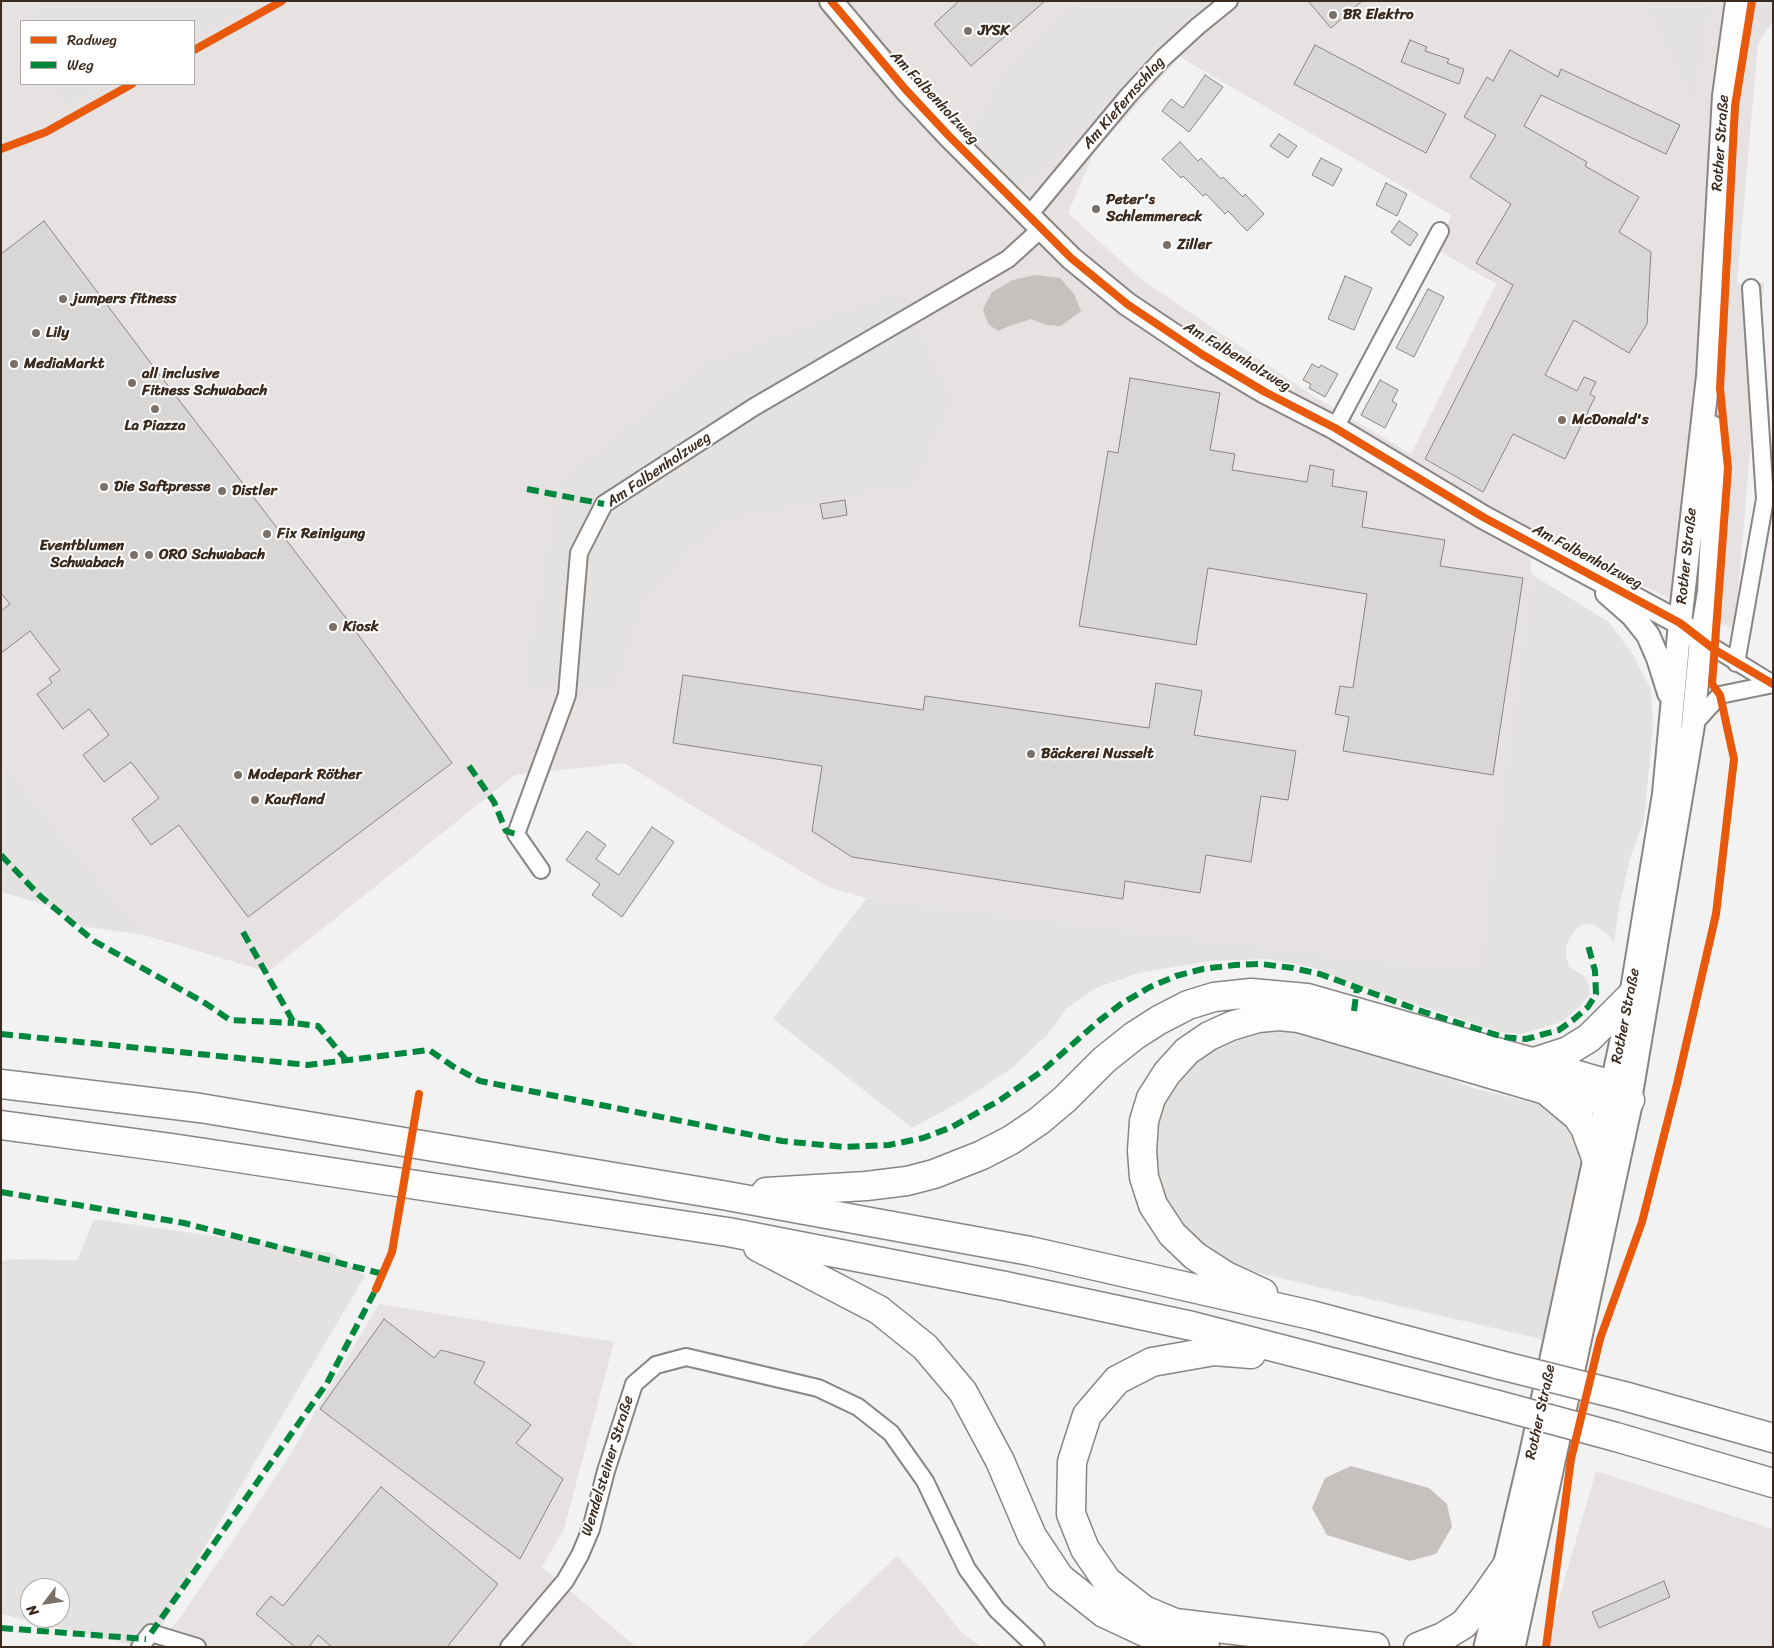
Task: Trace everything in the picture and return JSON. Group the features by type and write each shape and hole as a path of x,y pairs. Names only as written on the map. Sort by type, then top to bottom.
{"highway":[{"path":"722,1195 866,1186 906,1181 934,1174 974,1158 1011,1140 1039,1121 1065,1099 1104,1060 1142,1031 1188,1005 1214,997 1251,993 1307,998 1531,1064 1617,1096"},
{"path":"1531,1064 1568,1051 1589,1038 1631,996"},
{"path":"1311,1315 1226,1276 1195,1256 1172,1234 1153,1205 1144,1177 1142,1151 1144,1121 1152,1098 1167,1073 1186,1051 1209,1036 1231,1026 1258,1018 1279,1016 1299,1018 1546,1090 1582,1096 1617,1096"},
{"path":"1,1084 200,1108 722,1195 1030,1251 1311,1315 1624,1396 1773,1438"},
{"path":"1546,1090 1577,1116 1586,1128 1596,1158"},
{"path":"1,1125 182,1150 728,1232 1005,1286 1192,1326 1494,1404 1773,1483"},
{"path":"728,1232 879,1310 925,1347 963,1392 1000,1461 1032,1536 1060,1578 1104,1613 1149,1634 1205,1647"},
{"path":"1317,1359 1214,1351 1152,1362 1117,1380 1087,1415 1072,1462 1071,1514 1085,1549 1107,1581 1144,1610 1175,1623 1375,1647"},
{"path":"1418,1647 1443,1637 1464,1624 1506,1566"}],"main road":[{"name":"Am Falbenholzweg","path":"832,1 906,90 949,136 1070,258 1127,304 1203,355 1265,392 1335,428 1483,517 1578,566 1680,623 1701,640"},
{"name":"Rother Straße","path":"1487,1647 1532,1456 1596,1158 1617,1096 1631,996 1664,794 1680,623 1708,376 1724,96 1737,1"},
{"name":"Rother Straße","path":"1512,1647 1617,1096 1693,725 1701,640 1709,592 1715,476 1708,376"},
{"path":"1578,566 1632,615 1648,635 1658,658 1673,706"}],"street":[{"name":"Am Kiefernschlag","path":"1035,222 1128,96 1163,58 1229,1"},
{"name":"Am Falbenholzweg","path":"541,870 516,834 568,696 579,553 604,504 754,407 1008,259 1035,222"},
{"path":"1335,428 1440,231"},
{"path":"1736,663 1765,499 1751,288"},
{"path":"1701,640 1773,684"},
{"path":"1693,725 1720,695 1773,684"},
{"name":"Wendelsteiner Straße","path":"509,1647 565,1581 580,1555 591,1529 606,1471 634,1384 656,1365 686,1357 818,1388 858,1407 892,1433 925,1481 967,1569 997,1610 1036,1647"},
{"path":"140,1647 151,1633 197,1647"}],"shaded area":[{"path":"1,1 1773,1 1773,21 1758,43 1737,283 1764,283 1735,630 1531,532 1531,574 1477,970 1383,961 867,898 828,887 624,763 515,775 268,972 144,935 1,761","holes":["1180,57 1451,215 1441,252 1496,284 1411,454 1315,397 1142,280 1068,213 1094,152"]},
{"path":"39,1 262,1 195,36 195,20 33,20"},
{"path":"1076,1 1210,1 1170,32 1047,166 1017,183 971,134 999,79"},
{"path":"1646,1 1710,1 1695,100 1657,29"},
{"path":"1764,1 1773,1 1773,21 1758,43"},
{"path":"54,85 105,85 63,107"},
{"path":"1035,275 1060,278 1074,294 1081,311 1061,326 1047,325 1031,319 998,331 988,324 983,309 992,292 1013,280"},
{"path":"901,291 951,401 911,492 873,490 718,522 688,551 642,604 613,690 524,685 560,482 706,364"},
{"path":"1531,574 1609,622 1633,655 1651,689 1653,727 1644,821 1630,858 1614,941 1604,931 1592,924 1582,925 1575,930 1566,945 1566,956 1569,967 1584,976 1589,985 1590,994 1562,1022 1520,1034 1500,1032 1372,990 1312,967 1268,959 1209,961 1139,973 1096,988 1066,1009 1048,1034 1012,1068 962,1101 912,1128 773,1019 867,898 1383,961 1477,970"},
{"path":"1,761 144,935 81,926 54,907 1,892"},
{"path":"1275,1028 1297,1030 1357,1046 1473,1088 1542,1105 1558,1116 1571,1130 1578,1141 1583,1158 1583,1170 1549,1341 1258,1273 1231,1265 1184,1235 1153,1179 1150,1149 1163,1096 1186,1065 1230,1037"},
{"path":"94,1219 332,1253 365,1276 188,1575 151,1647 142,1647 61,1628 70,1628 70,1578 20,1578 20,1618 1,1614 1,1262 12,1259 77,1260"},
{"path":"379,1304 614,1342 564,1529 542,1567 636,1647 151,1647 177,1622 282,1468"},
{"path":"1351,1466 1429,1488 1447,1504 1452,1527 1436,1554 1410,1561 1327,1535 1312,1508 1325,1478"},
{"path":"1596,1471 1773,1529 1773,1647 1545,1647"},
{"path":"897,1556 924,1585 961,1632 981,1647 801,1647"}],"building":[{"path":"959,1 1045,1 971,66 934,24"},
{"name":"BR Elektro","path":"1308,1 1362,1 1331,28"},
{"path":"1410,40 1427,47 1425,51 1449,59 1447,63 1464,69 1459,84 1401,62"},
{"path":"1315,45 1446,114 1426,153 1294,84"},
{"path":"1510,50 1558,77 1561,69 1680,125 1666,154 1541,95 1524,126 1587,162 1585,166 1639,197 1619,232 1651,252 1647,324 1629,353 1574,320 1545,375 1577,391 1584,377 1596,382 1590,394 1595,397 1565,459 1513,434 1483,492 1425,459 1513,285 1476,263 1511,204 1470,177 1496,135 1464,117 1487,77 1493,81"},
{"path":"1205,75 1223,87 1189,132 1162,111 1171,99 1183,108"},
{"path":"1279,134 1297,146 1288,158 1270,146"},
{"path":"1180,142 1198,161 1201,158 1221,179 1223,177 1243,197 1245,194 1264,214 1247,231 1228,211 1225,214 1206,194 1203,196 1162,159"},
{"path":"1321,158 1342,169 1333,186 1312,175"},
{"path":"1386,183 1407,194 1397,216 1376,205"},
{"name":"ORO Schwabach","path":"44,221 346,618 452,763 248,917 179,825 151,845 132,819 159,798 131,762 104,782 83,755 109,735 89,709 63,729 37,694 52,683 49,678 60,670 30,631 1,653 1,611 10,604 1,593 1,254"},
{"path":"1399,221 1418,234 1410,246 1391,232"},
{"path":"1345,276 1372,288 1354,330 1328,319"},
{"path":"1428,289 1444,297 1414,357 1396,348"},
{"path":"1312,364 1319,368 1321,365 1338,374 1325,397 1309,388 1311,384 1303,380"},
{"path":"1130,378 1220,393 1210,450 1235,454 1232,470 1307,482 1310,465 1334,470 1332,486 1367,492 1362,527 1445,540 1440,566 1523,578 1493,775 1343,751 1349,717 1335,714 1340,686 1353,688 1367,594 1208,568 1196,645 1079,626 1108,451 1118,453"},
{"path":"1380,380 1398,390 1392,401 1397,404 1385,428 1361,415"},
{"path":"845,500 847,515 823,519 820,504"},
{"path":"683,675 923,710 925,696 1149,728 1156,683 1202,691 1194,735 1296,751 1288,800 1261,796 1251,862 1206,855 1200,893 1125,881 1123,899 852,857 812,831 822,766 673,743"},
{"path":"652,827 674,842 622,917 592,895 600,884 566,860 587,831 606,845 596,859 619,875"},
{"path":"384,1319 434,1358 441,1350 485,1362 474,1383 531,1425 516,1443 563,1479 520,1559 320,1409"},
{"path":"381,1487 498,1584 447,1647 332,1647 318,1635 309,1647 295,1647 256,1614 271,1596 283,1606"},
{"path":"1664,1581 1670,1597 1599,1628 1592,1612"}],"marked path":[{"path":"527,489 604,504"},
{"path":"469,766 494,802 506,831 516,834"},
{"path":"1,855 40,896 94,941 205,1003 230,1020 294,1023"},
{"path":"243,932 294,1023 318,1026 347,1061"},
{"path":"1,1034 308,1065 429,1050 454,1067 480,1081 782,1141 844,1147 889,1145 923,1138 952,1127 1000,1100 1041,1072 1121,1004 1150,987 1176,976 1203,969 1235,965 1261,964 1293,968 1320,974 1424,1012 1503,1037 1526,1039 1559,1030 1588,1007 1596,994 1595,971 1588,945"},
{"path":"1354,1011 1357,988"},
{"path":"1,1192 184,1223 383,1274"},
{"path":"151,1633 327,1383 376,1289"},
{"path":"1,1628 146,1639"}],"cycle path":[{"path":"195,49 282,1"},
{"path":"831,1 906,90 949,136 1071,258 1127,304 1203,355 1265,392 1335,428 1483,517 1680,623 1715,650 1773,684"},
{"path":"1546,1647 1571,1459 1600,1339 1642,1222 1677,1084 1716,914 1734,759 1720,695 1712,684 1728,468 1720,388 1735,106 1752,1"},
{"path":"1,149 46,132 130,85"},
{"path":"376,1289 392,1252 419,1094"}],"place":[{"name":"BR Elektro","path":"1333,15"},
{"name":"JYSK","path":"968,31"},
{"name":"Peter's Schlemmereck","path":"1096,209"},
{"name":"Ziller","path":"1167,245"},
{"name":"jumpers fitness","path":"63,299"},
{"name":"Lily","path":"36,333"},
{"name":"MediaMarkt","path":"14,364"},
{"name":"all inclusive Fitness Schwabach","path":"132,383"},
{"name":"La Piazza","path":"155,409"},
{"name":"McDonald's","path":"1562,420"},
{"name":"Die Saftpresse","path":"104,487"},
{"name":"Distler","path":"222,491"},
{"name":"Fix Reinigung","path":"267,534"},
{"name":"Eventblumen Schwabach","path":"134,555"},
{"name":"ORO Schwabach","path":"149,555"},
{"name":"Kiosk","path":"333,627"},
{"name":"Bäckerei Nusselt","path":"1031,754"},
{"name":"Modepark Röther","path":"238,775"},
{"name":"Kaufland","path":"255,800"}]}
